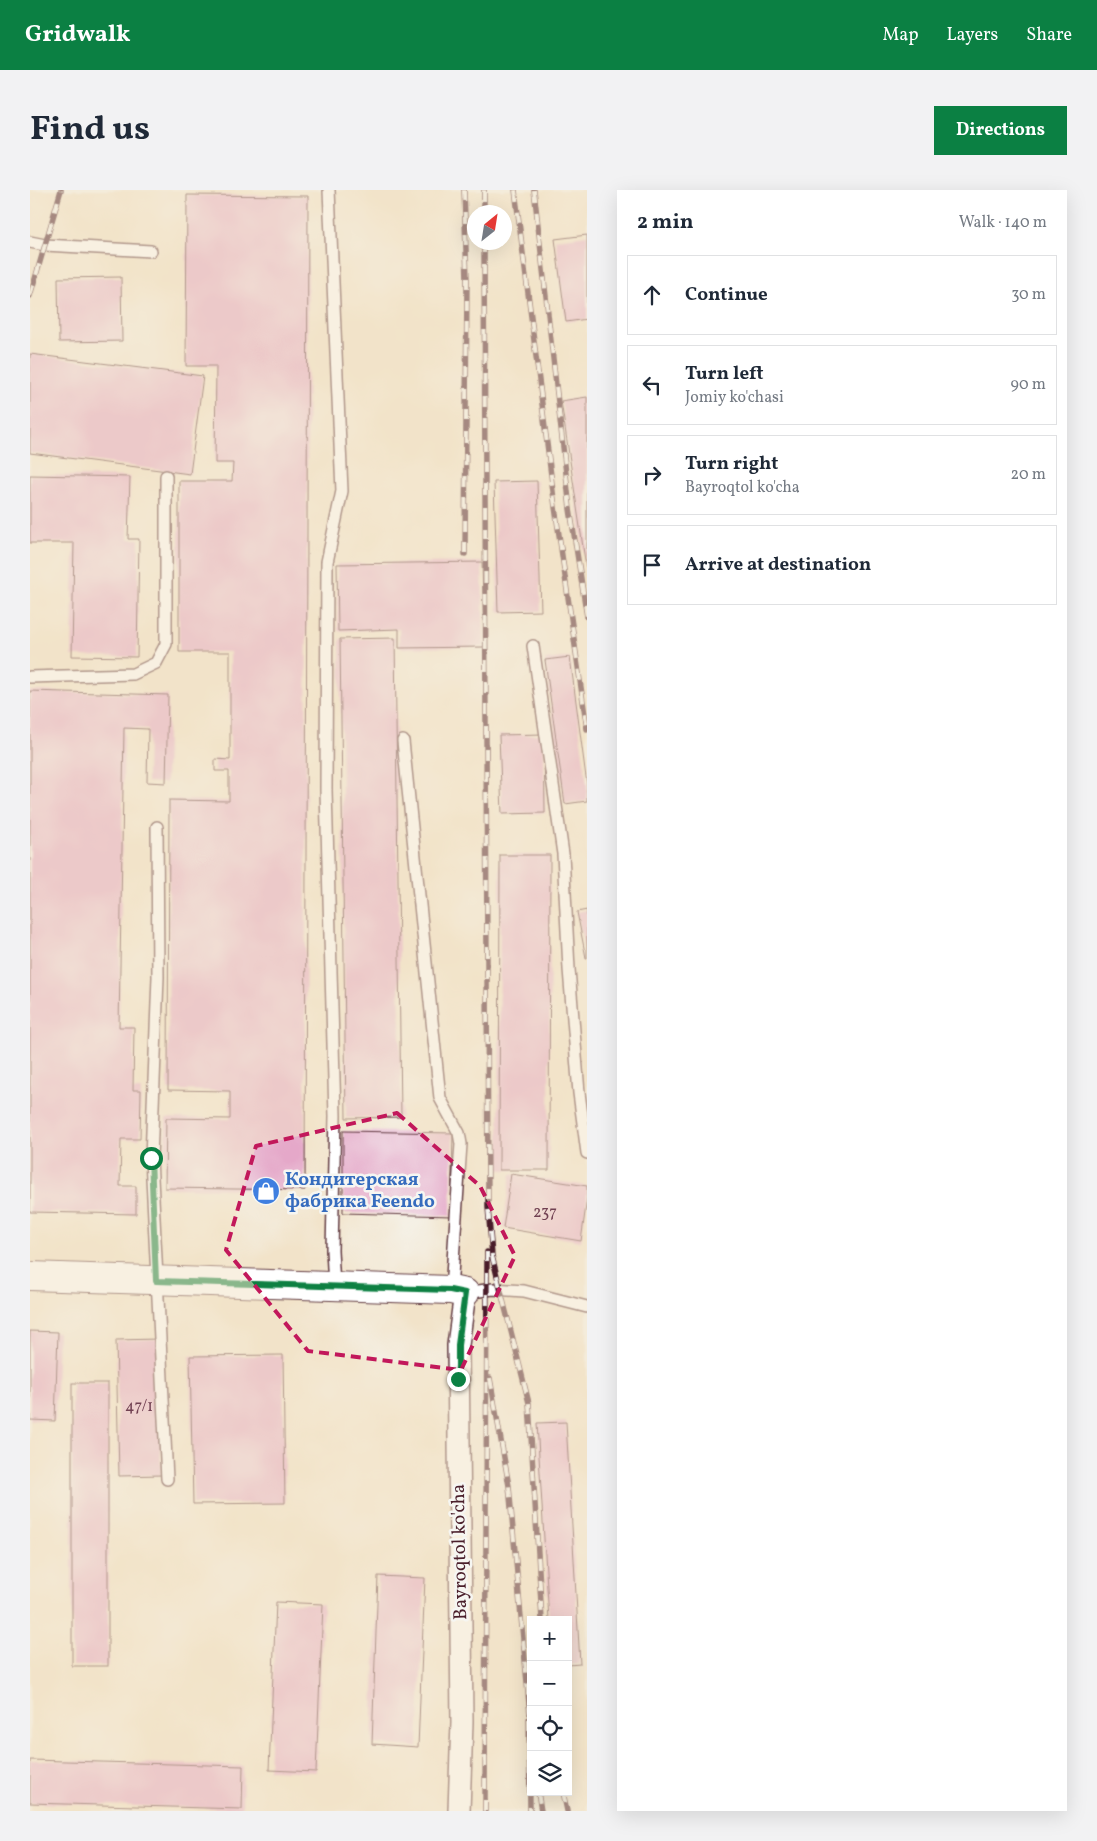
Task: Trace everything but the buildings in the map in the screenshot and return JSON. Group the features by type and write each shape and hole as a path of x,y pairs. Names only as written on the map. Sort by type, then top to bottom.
{"street":[{"path":"30,1276 458,1292"},
{"name":"Bayroqtol ko'cha","path":"458,1292 462,1722 459,1811"}],"lane":[{"path":"329,190 342,491 327,562 326,790 335,1116 332,1250 334,1287"},
{"path":"30,242 45,245 151,251"},
{"path":"30,677 132,674 156,663 166,644 166,476"},
{"path":"533,646 564,854 569,969 587,1153"},
{"path":"403,741 440,1098 459,1133 461,1144 458,1292 493,1289 524,1291 587,1307"},
{"path":"158,827 158,977 151,1158 167,1479"}],"highlighted area":[{"path":"397,1113 480,1186 515,1256 461,1370 308,1351 226,1250 256,1146"}],"railway":[{"path":"30,296 61,190"},
{"path":"464,190 467,280 465,554"},
{"path":"484,190 484,205"},
{"path":"515,190 555,507 587,729"},
{"path":"534,190 570,509 587,617"},
{"path":"484,250 488,1207 492,1256 529,1403 542,1616"},
{"path":"485,1811 487,1252"},
{"path":"490,1378 509,1486 529,1706"},
{"path":"529,1751 530,1811"},
{"path":"539,1796 541,1811"},
{"path":"564,1796 567,1811"}],"place":[{"name":"Кондитерская фабрика Feendo","path":"266,1191"}],"route":[{"path":"151,1158 156,1281 450,1290 465,1293 458,1345 458,1379"}]}
